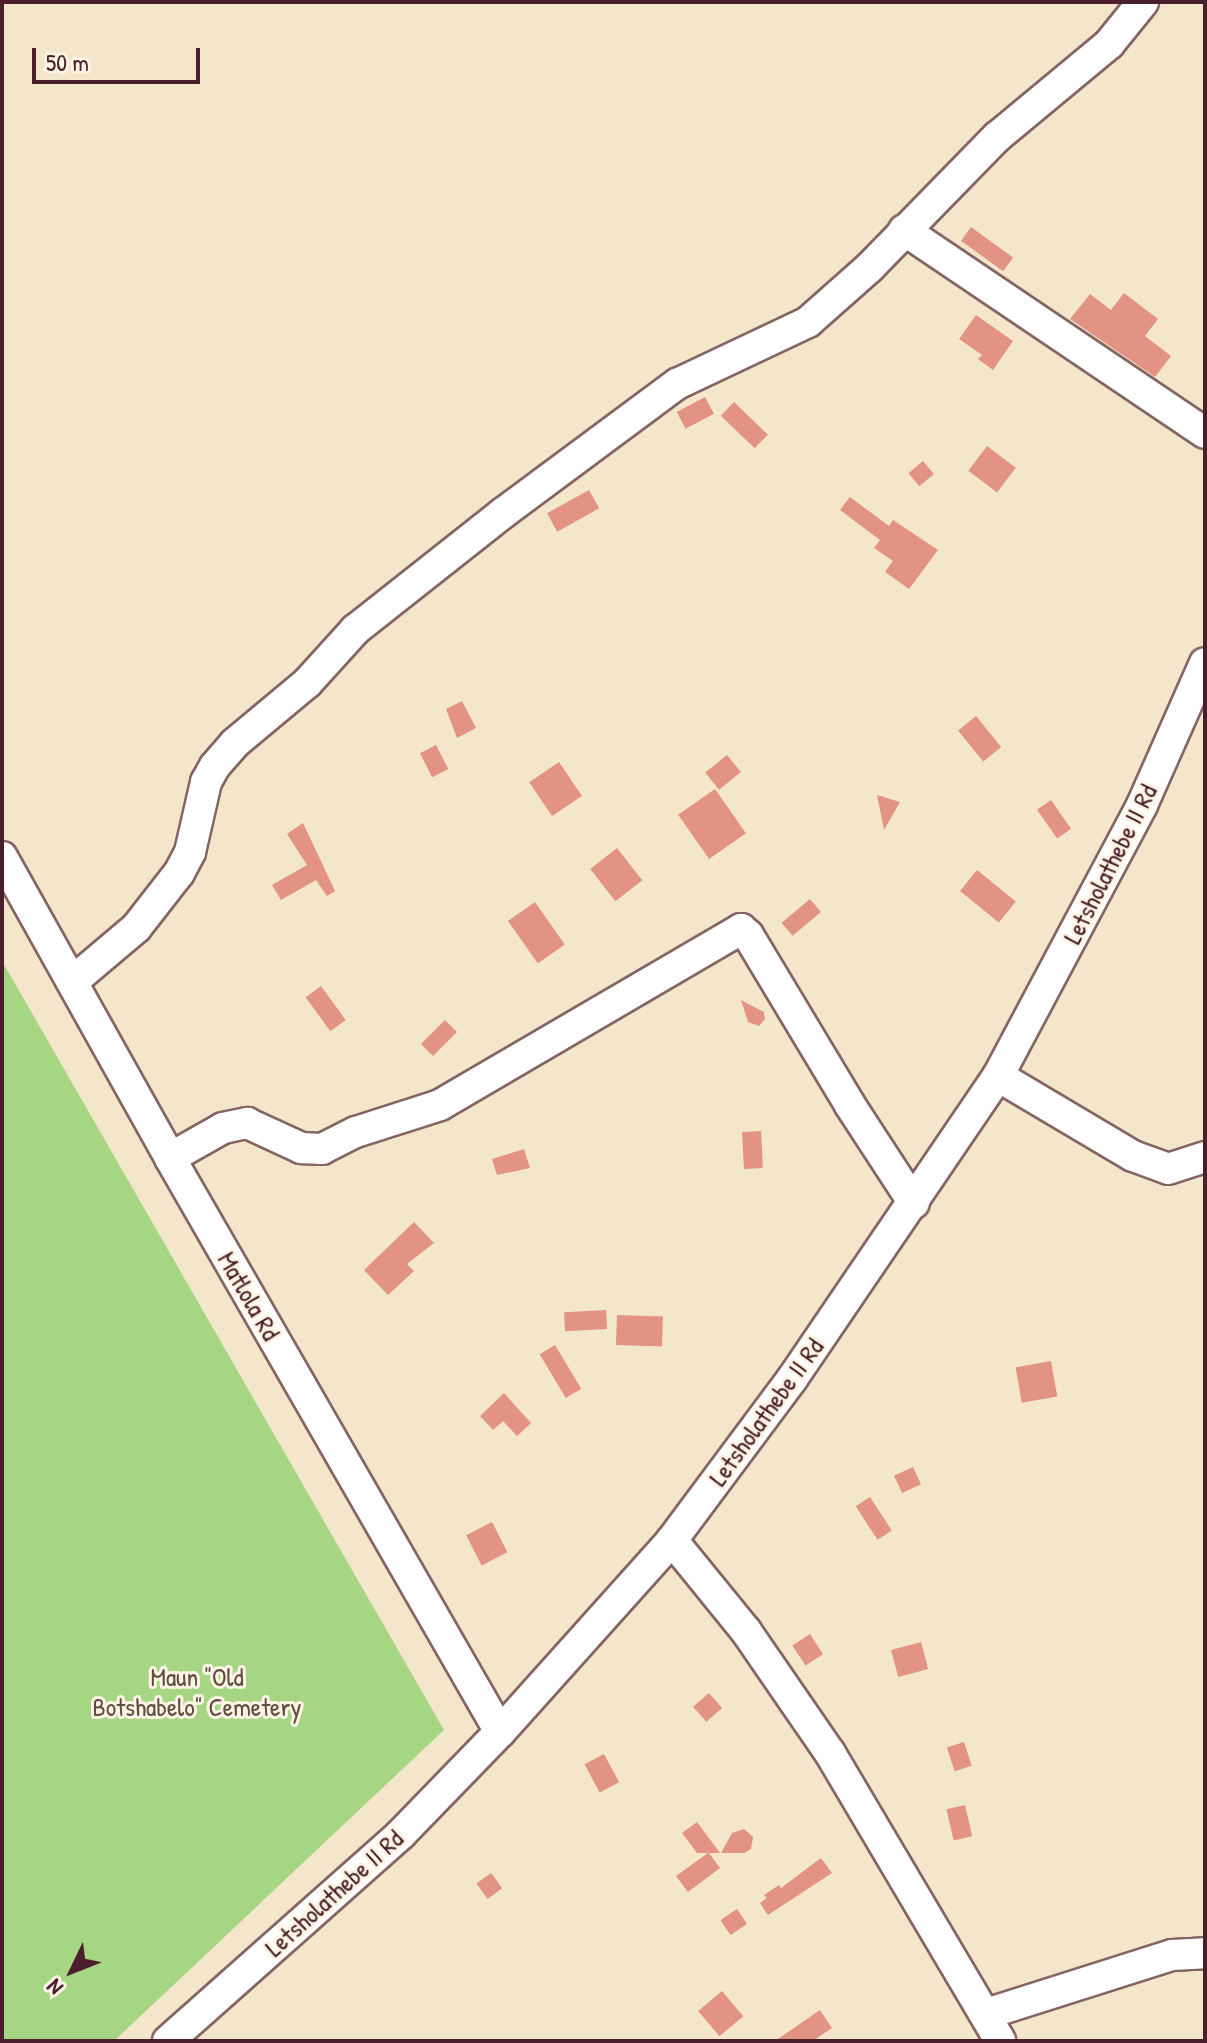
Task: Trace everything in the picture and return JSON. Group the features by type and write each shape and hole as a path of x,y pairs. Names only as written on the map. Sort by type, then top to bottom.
{"street":[{"path":"72,982 136,928 179,873 190,852 206,782 215,766 235,743 307,683 373,614 677,384 808,322 869,268 997,137 1098,55 1143,2"},
{"path":"904,230 1205,433"},
{"name":"Letsholathebe II Rd","path":"168,2041 401,1834 500,1732 672,1540 792,1379 998,1076 1142,805 1205,663"},
{"name":"Matlola Rd","path":"2,857 170,1158 500,1732"},
{"path":"170,1158 223,1128 247,1123 301,1148 322,1149 356,1132 440,1105 741,929 748,935 850,1105 914,1203"},
{"path":"998,1076 1133,1156 1168,1169 1205,1157"},
{"path":"672,1540 746,1631 830,1753 1000,2041"},
{"path":"986,2014 1172,1955 1205,1953"}],"green space":[{"name":"Maun \"Old Botshabelo\" Cemetery","path":"2,961 444,1730 114,2041 2,2041"}],"building":[{"path":"971,227 1013,258 1003,271 961,241"},
{"path":"1124,293 1158,319 1145,336 1171,356 1155,377 1070,319 1090,294 1111,310"},
{"path":"976,315 1013,341 993,370 978,359 982,355 959,339"},
{"path":"705,397 714,414 686,429 677,412"},
{"path":"734,402 768,435 755,448 721,416"},
{"path":"987,446 1016,468 997,492 968,471"},
{"path":"923,461 934,474 919,486 908,473"},
{"path":"589,490 599,508 557,532 547,513"},
{"path":"850,497 889,526 893,520 938,550 909,589 885,572 893,561 874,548 880,540 840,510"},
{"path":"462,701 476,728 457,738 446,709"},
{"path":"976,716 1001,747 983,762 958,730"},
{"path":"436,745 448,769 432,777 420,753"},
{"path":"727,755 741,772 719,790 705,773"},
{"path":"559,762 582,796 552,816 529,782"},
{"path":"715,789 746,833 709,859 678,815"},
{"path":"877,795 900,802 884,830"},
{"path":"1051,800 1071,829 1057,838 1037,810"},
{"path":"303,823 335,891 327,896 316,880 281,900 272,885 307,865 287,834"},
{"path":"617,848 642,880 615,901 590,869"},
{"path":"977,870 1016,901 999,922 960,891"},
{"path":"810,899 821,912 793,936 782,923"},
{"path":"535,902 565,945 538,964 508,921"},
{"path":"321,986 346,1020 330,1031 306,997"},
{"path":"741,1000 764,1012 765,1019 759,1026 748,1022"},
{"path":"445,1020 457,1032 433,1056 421,1044"},
{"path":"761,1131 763,1168 744,1169 742,1132"},
{"path":"524,1149 530,1168 497,1175 492,1159"},
{"path":"414,1222 434,1243 407,1264 414,1271 388,1295 364,1270"},
{"path":"606,1310 607,1329 565,1331 564,1312"},
{"path":"617,1315 663,1317 662,1347 616,1345"},
{"path":"555,1345 581,1389 566,1398 540,1354"},
{"path":"1051,1361 1057,1396 1022,1403 1016,1367"},
{"path":"504,1393 531,1423 517,1436 503,1421 493,1430 480,1416"},
{"path":"913,1467 921,1484 902,1493 894,1476"},
{"path":"870,1497 892,1531 878,1540 856,1506"},
{"path":"492,1522 507,1552 482,1565 466,1535"},
{"path":"810,1634 823,1654 805,1666 792,1645"},
{"path":"921,1642 928,1669 898,1677 891,1650"},
{"path":"709,1693 722,1708 706,1722 693,1707"},
{"path":"964,1742 972,1766 955,1771 947,1748"},
{"path":"604,1754 619,1782 600,1793 585,1764"},
{"path":"965,1805 972,1836 954,1840 946,1809"},
{"path":"697,1822 720,1853 709,1853 720,1868 688,1892 676,1876 708,1853 697,1853 682,1833"},
{"path":"744,1829 753,1837 751,1849 744,1853 721,1853 732,1833"},
{"path":"821,1858 832,1873 768,1915 760,1903 767,1898 764,1895 779,1885 781,1888"},
{"path":"491,1873 502,1888 488,1899 476,1884"},
{"path":"737,1909 747,1924 730,1935 720,1920"},
{"path":"722,1991 743,2016 719,2036 698,2011"},
{"path":"820,2010 832,2028 813,2041 775,2041"}]}
